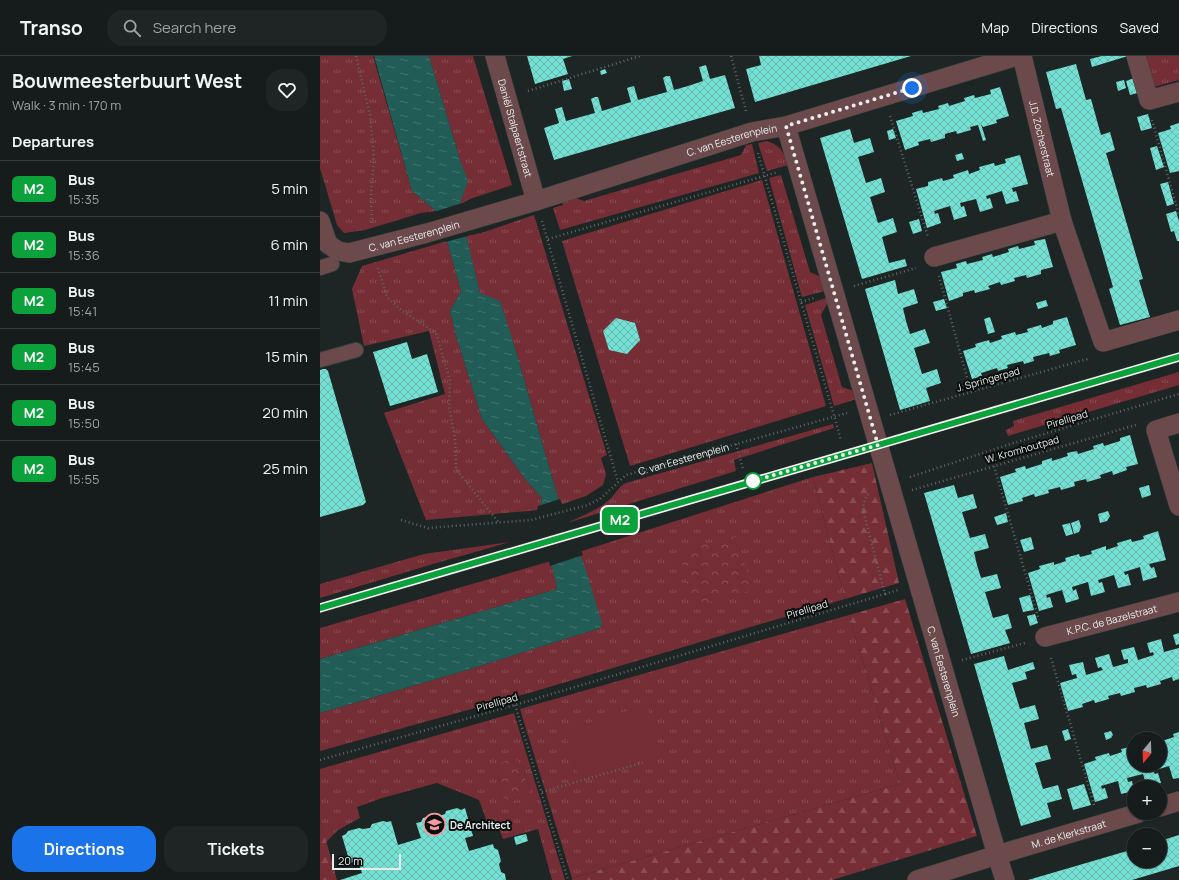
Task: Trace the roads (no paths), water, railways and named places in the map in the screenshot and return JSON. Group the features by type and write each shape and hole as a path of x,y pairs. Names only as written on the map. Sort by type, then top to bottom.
{"street":[{"name":"Daniël Stalpaertstraat","path":"495,56 536,201"},
{"path":"786,126 1017,56"},
{"name":"J.D. Zocherstraat","path":"1022,56 1062,221 1103,342 1179,320"},
{"path":"1136,56 1149,100 1179,92"},
{"name":"C. van Eesterenplein","path":"330,261 349,253 427,234 536,201 752,132 786,126 1004,880"},
{"path":"320,221 328,244 330,261"},
{"path":"928,262 1062,221"},
{"path":"320,360 356,350"},
{"path":"1179,423 1156,430 1179,506"},
{"name":"K.P.C. de Bazelstraat","path":"1044,637 1179,602"},
{"path":"1167,805 1179,801"},
{"name":"M. de Klerkstraat","path":"997,855 1127,817"},
{"path":"917,880 997,855"}],"lane":[{"path":"320,608 1179,357"}],"water":[{"path":"374,56 429,56 460,160 468,181 459,206 480,293 500,301 560,505 585,567 602,624 600,628 467,670 320,713 320,659 557,589 539,510 542,498 525,479 482,419 456,336 450,311 461,291 447,241 436,216 436,211 412,191"}],"place":[{"name":"De Architect","path":"434,825"}]}
